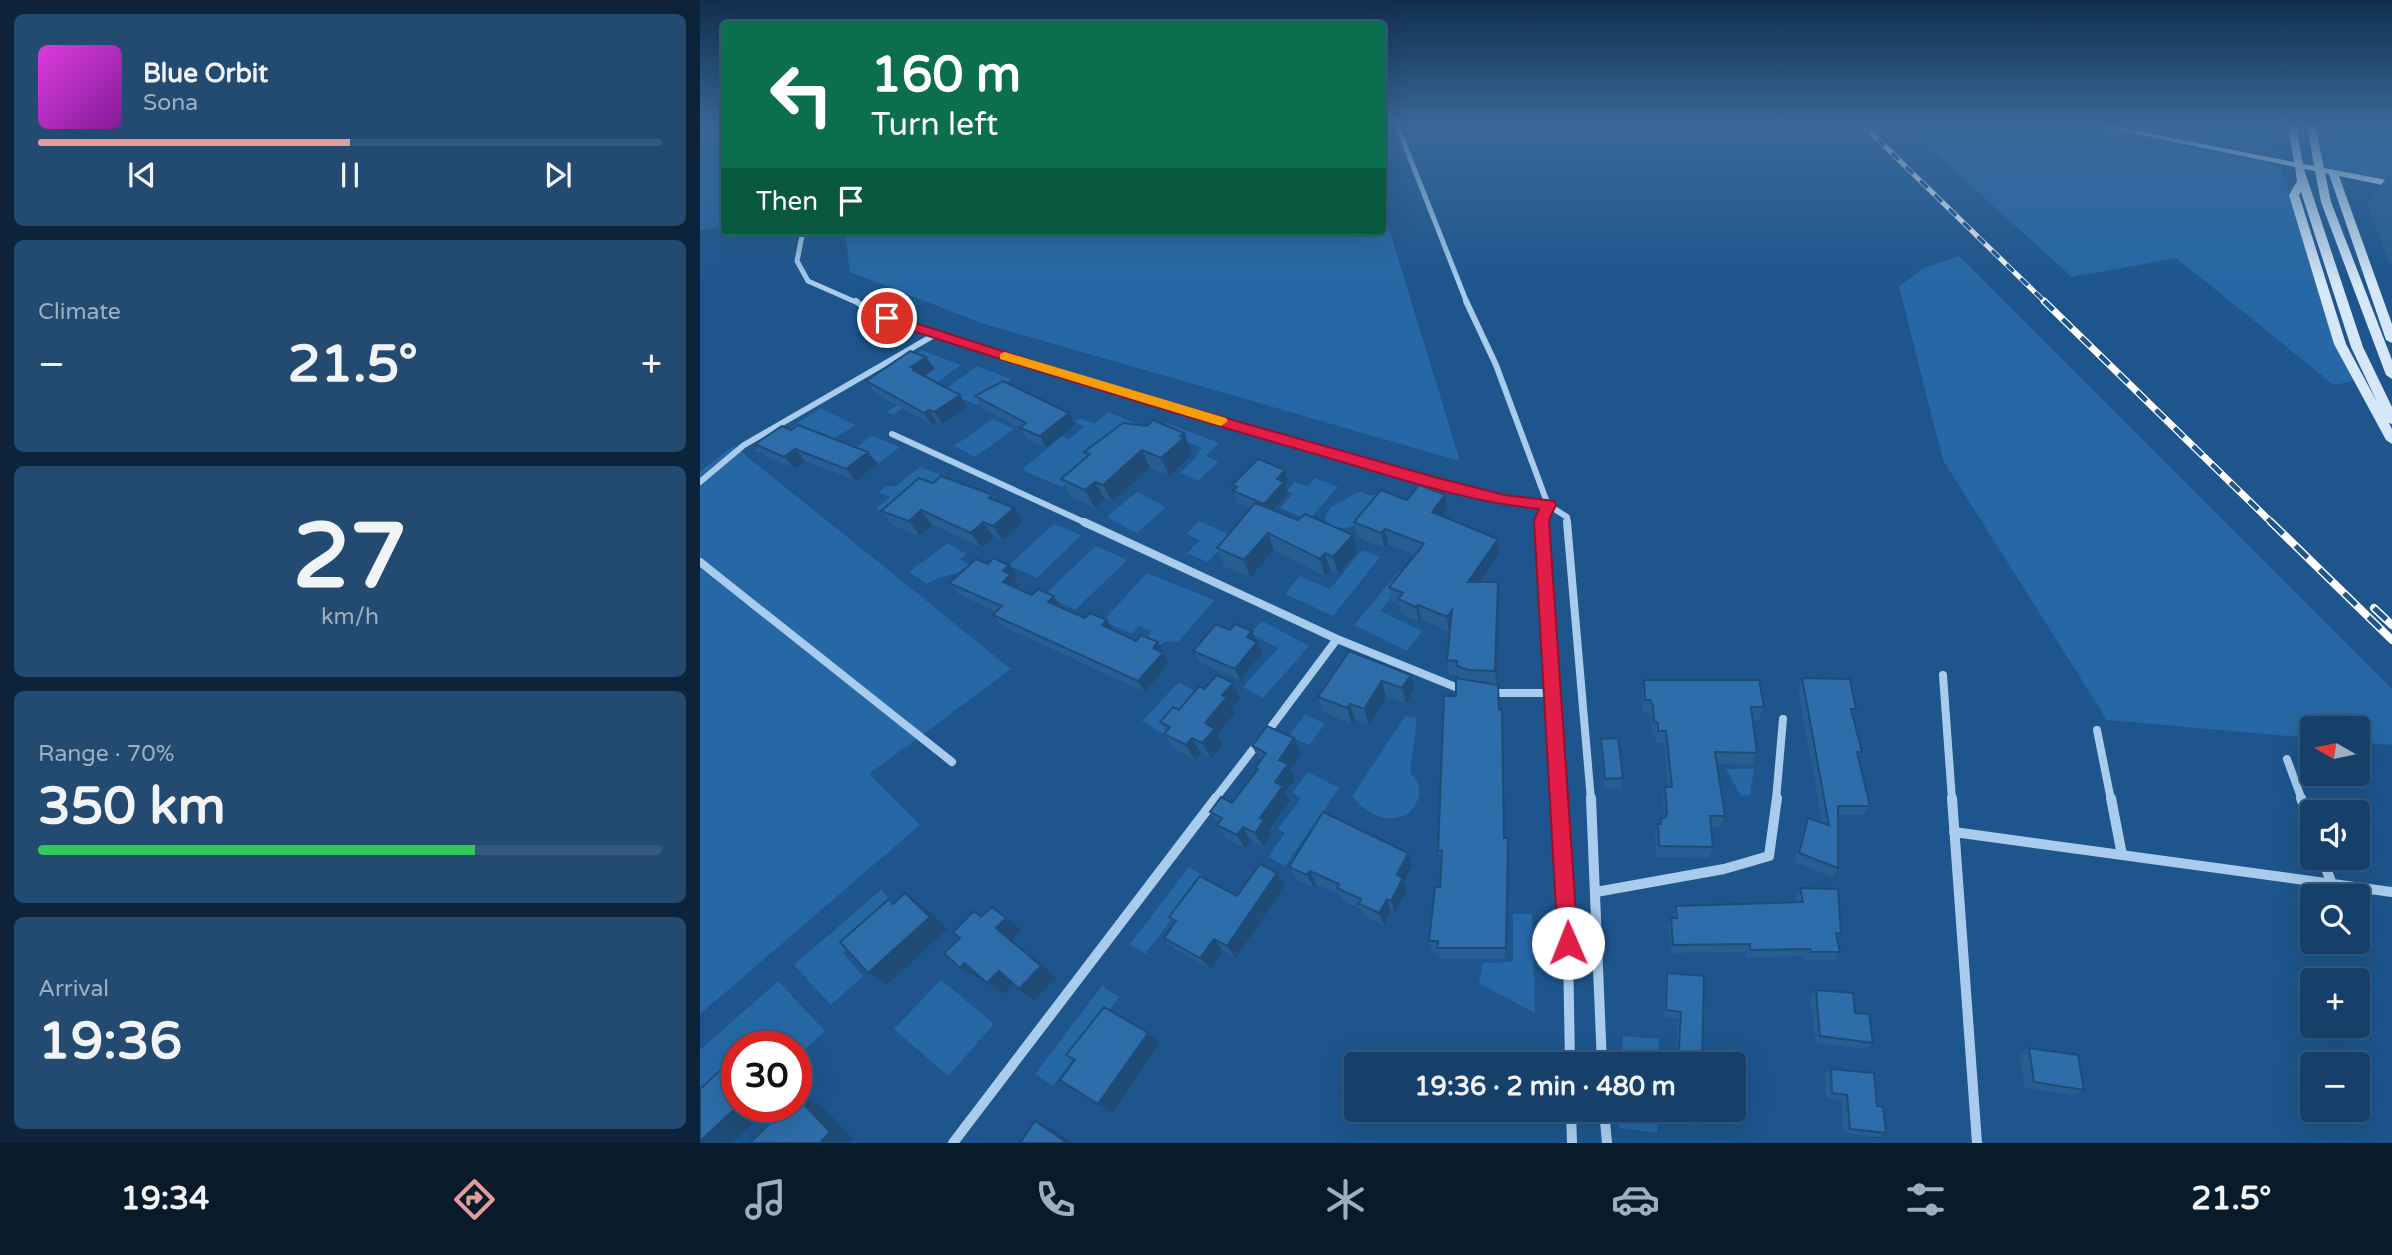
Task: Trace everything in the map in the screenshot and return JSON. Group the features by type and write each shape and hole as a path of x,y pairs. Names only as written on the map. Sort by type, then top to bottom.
{"street":[{"path":"1417,178 1465,298 1496,365 1548,505 1541,520 1567,891 1570,1052"},
{"path":"2321,178 2326,202 2392,375"},
{"path":"2335,178 2392,340"},
{"path":"2362,178 2392,184"},
{"path":"2302,181 2357,347 2392,420"},
{"path":"2302,181 2294,195 2317,277 2340,344 2392,440"},
{"path":"802,235 797,261 808,281 852,298 867,310 887,318 1100,387 1438,484 1505,500 1548,505 1567,517 1596,892 1602,1052"},
{"path":"700,482 744,445 936,334"},
{"path":"892,434 1338,639 1468,691 1554,693"},
{"path":"700,562 953,762"},
{"path":"953,1143 1338,639"},
{"path":"1943,675 1977,1143"},
{"path":"1596,892 1724,869 1769,856 1781,765 1783,719"},
{"path":"2097,730 2122,855"},
{"path":"2287,759 2302,800"},
{"path":"1954,832 2332,884 2327,870"},
{"path":"2370,889 2392,892"},
{"path":"1571,1122 1572,1143"},
{"path":"1605,1122 1607,1143"}],"shaded area":[{"path":"700,178 721,178 721,226 700,230"},
{"path":"1962,178 2284,178 2353,381 2334,385 2176,258 2072,277"},
{"path":"1386,219 1460,461 981,323 850,272 845,235 1386,235"},
{"path":"1959,256 2392,689 2392,745 2370,743 2370,716 2300,716 2300,737 2107,720 1943,460 1899,286 1924,268"},
{"path":"921,350 961,365 893,415 887,412 911,395 920,379 935,369 917,361 893,370"},
{"path":"977,366 1011,379 977,405 943,391"},
{"path":"821,408 855,425 827,444 797,428 759,453 755,450"},
{"path":"1108,412 1135,423 1062,487 1022,470 1062,436 1069,439 1084,427 1075,422 1080,418 1094,424"},
{"path":"993,419 1014,429 975,457 954,446"},
{"path":"1167,423 1219,443 1206,456 1218,462 1198,481 1180,473 1202,448 1159,431"},
{"path":"872,436 900,447 879,463 851,451"},
{"path":"734,446 1011,669 869,774 920,825 700,1014 700,471"},
{"path":"920,467 946,477 894,517 876,509 890,497 879,492 885,487 897,485"},
{"path":"1315,478 1338,487 1309,520 1280,508 1293,494 1287,491 1295,482 1308,487"},
{"path":"1361,491 1368,495 1381,495 1359,522 1346,528 1327,525 1325,517 1331,507"},
{"path":"1137,492 1166,507 1137,533 1107,517"},
{"path":"1199,521 1233,536 1208,562 1187,553 1200,540 1186,534"},
{"path":"1054,524 1081,535 1037,578 1009,565"},
{"path":"948,543 966,554 960,559 970,566 927,584 909,572"},
{"path":"1096,546 1127,560 1075,610 1044,595"},
{"path":"1362,550 1380,557 1333,616 1285,594 1300,576 1330,589"},
{"path":"1399,571 1408,576 1380,611 1422,631 1407,651 1354,625"},
{"path":"1147,573 1214,600 1178,642 1165,641 1158,647 1145,642 1151,631 1139,626 1132,634 1103,621"},
{"path":"1262,621 1309,646 1263,698 1243,687 1278,648 1250,633"},
{"path":"1179,682 1202,695 1165,735 1142,721"},
{"path":"1305,714 1325,724 1309,745 1289,736"},
{"path":"1405,716 1417,718 1410,773 1417,783 1419,793 1409,813 1385,818 1372,813 1352,797"},
{"path":"1726,769 1754,769 1750,795 1741,796"},
{"path":"1308,772 1339,788 1285,866 1268,857 1285,833 1278,829 1301,798 1292,793"},
{"path":"1189,867 1204,876 1145,954 1130,944"},
{"path":"881,890 896,905 843,953 863,976 831,1005 794,965"},
{"path":"1513,914 1532,914 1535,1013 1479,983 1483,963 1513,962"},
{"path":"941,980 994,1024 948,1076 894,1029"},
{"path":"778,981 825,1031 812,1043 812,1031 721,1031"},
{"path":"1102,986 1119,997 1053,1086 1035,1074"},
{"path":"721,1031 721,1078 700,1097 700,1050"},
{"path":"1623,1036 1659,1039 1658,1052 1622,1052"},
{"path":"1619,1122 1657,1122 1657,1133 1619,1128"}],"building":[{"path":"910,351 926,357 911,367 915,369 913,370 960,395 934,412 929,410 924,413 866,381"},
{"path":"1003,381 1069,413 1040,436 1020,428 1026,423 975,396"},
{"path":"1153,420 1184,433 1180,436 1184,438 1161,458 1142,450 1103,485 1095,482 1085,490 1061,479 1090,454 1084,452 1123,423 1147,426"},
{"path":"798,425 868,452 846,469 795,449 784,457 755,444 782,426 791,430"},
{"path":"1258,459 1285,470 1277,479 1284,482 1264,504 1233,491 1237,487 1232,485"},
{"path":"941,476 993,495 989,498 1014,508 993,526 983,522 971,533 921,510 909,521 881,511 919,478 933,483"},
{"path":"1419,485 1445,495 1432,512 1498,539 1468,582 1498,582 1495,671 1468,670 1457,666 1457,661 1447,660 1452,610 1447,617 1418,605 1416,607 1398,599 1403,593 1389,587 1424,544 1385,529 1381,533 1354,522 1381,490 1407,500"},
{"path":"1255,503 1298,520 1305,514 1353,535 1333,557 1325,553 1320,559 1268,533 1244,560 1217,548"},
{"path":"993,558 1009,565 1003,571 1011,574 1003,582 1032,595 1038,589 1054,596 1048,602 1085,618 1090,613 1107,620 1102,625 1136,641 1141,635 1158,642 1153,648 1163,653 1138,681 993,615 1002,606 949,583 976,559 988,564"},
{"path":"1216,624 1230,630 1235,624 1252,631 1247,637 1257,642 1235,669 1193,651"},
{"path":"1349,651 1411,675 1402,688 1382,681 1364,709 1350,704 1347,708 1318,697"},
{"path":"1217,675 1233,683 1222,695 1227,697 1205,723 1215,729 1202,743 1192,738 1186,745 1164,734 1170,727 1160,722 1173,707 1179,710 1199,686 1204,689"},
{"path":"1456,678 1498,685 1499,710 1502,709 1504,838 1508,838 1506,948 1437,948 1438,941 1429,941 1435,887 1440,887 1442,851 1438,851 1444,696 1456,696"},
{"path":"1802,678 1850,679 1856,709 1851,709 1862,752 1857,752 1870,806 1838,806 1838,868 1799,853 1808,818 1829,825"},
{"path":"1644,680 1759,680 1764,707 1751,707 1757,753 1715,752 1725,816 1710,816 1713,847 1659,846 1658,824 1661,824 1661,818 1665,818 1667,813 1665,787 1672,787 1666,731 1658,731 1658,723 1654,722 1653,705 1650,700 1645,700"},
{"path":"1267,726 1294,738 1279,760 1288,764 1275,782 1283,786 1260,818 1264,820 1255,833 1243,827 1237,835 1217,825 1222,818 1210,812 1221,797 1232,803 1258,769 1255,768 1266,753 1252,746"},
{"path":"1618,738 1623,778 1605,779 1601,739"},
{"path":"1323,812 1408,853 1397,875 1403,878 1391,901 1387,899 1379,913 1359,904 1361,899 1337,888 1339,884 1310,871 1307,875 1289,867"},
{"path":"1260,864 1277,873 1227,946 1214,939 1200,958 1164,938 1176,921 1169,917 1200,876 1237,896"},
{"path":"1800,888 1838,889 1841,934 1836,933 1840,952 1811,952 1810,949 1750,950 1750,944 1673,945 1671,918 1677,918 1676,906 1803,902"},
{"path":"905,893 930,917 868,973 840,942 889,899 893,904"},
{"path":"992,907 1006,918 996,928 1041,966 1019,989 999,971 987,983 964,963 960,968 944,953 960,938 953,932 974,911 981,917"},
{"path":"1667,973 1704,976 1702,1052 1679,1052 1681,1012 1666,1010"},
{"path":"1816,990 1853,993 1855,1013 1869,1014 1873,1043 1820,1036"},
{"path":"1104,1007 1148,1033 1098,1104 1060,1080 1075,1060 1066,1055"},
{"path":"2029,1048 2078,1055 2084,1090 2034,1082"},
{"path":"1831,1069 1874,1073 1877,1106 1883,1107 1886,1133 1850,1129 1847,1095 1832,1093"},
{"path":"721,1070 721,1122 700,1141 700,1089"},
{"path":"812,1113 830,1132 820,1143 750,1143 771,1122 812,1122"},
{"path":"1035,1121 1067,1143 1020,1143"}],"railway":[{"path":"1918,178 2046,303"},
{"path":"2044,301 2273,524"},
{"path":"2271,522 2392,640"},
{"path":"2374,608 2392,625"}],"slow traffic":[{"path":"1005,356 1100,387 1221,421"}],"route":[{"path":"887,318 1100,387 1438,484 1505,500 1548,505 1541,520 1567,891 1568,943"}]}
